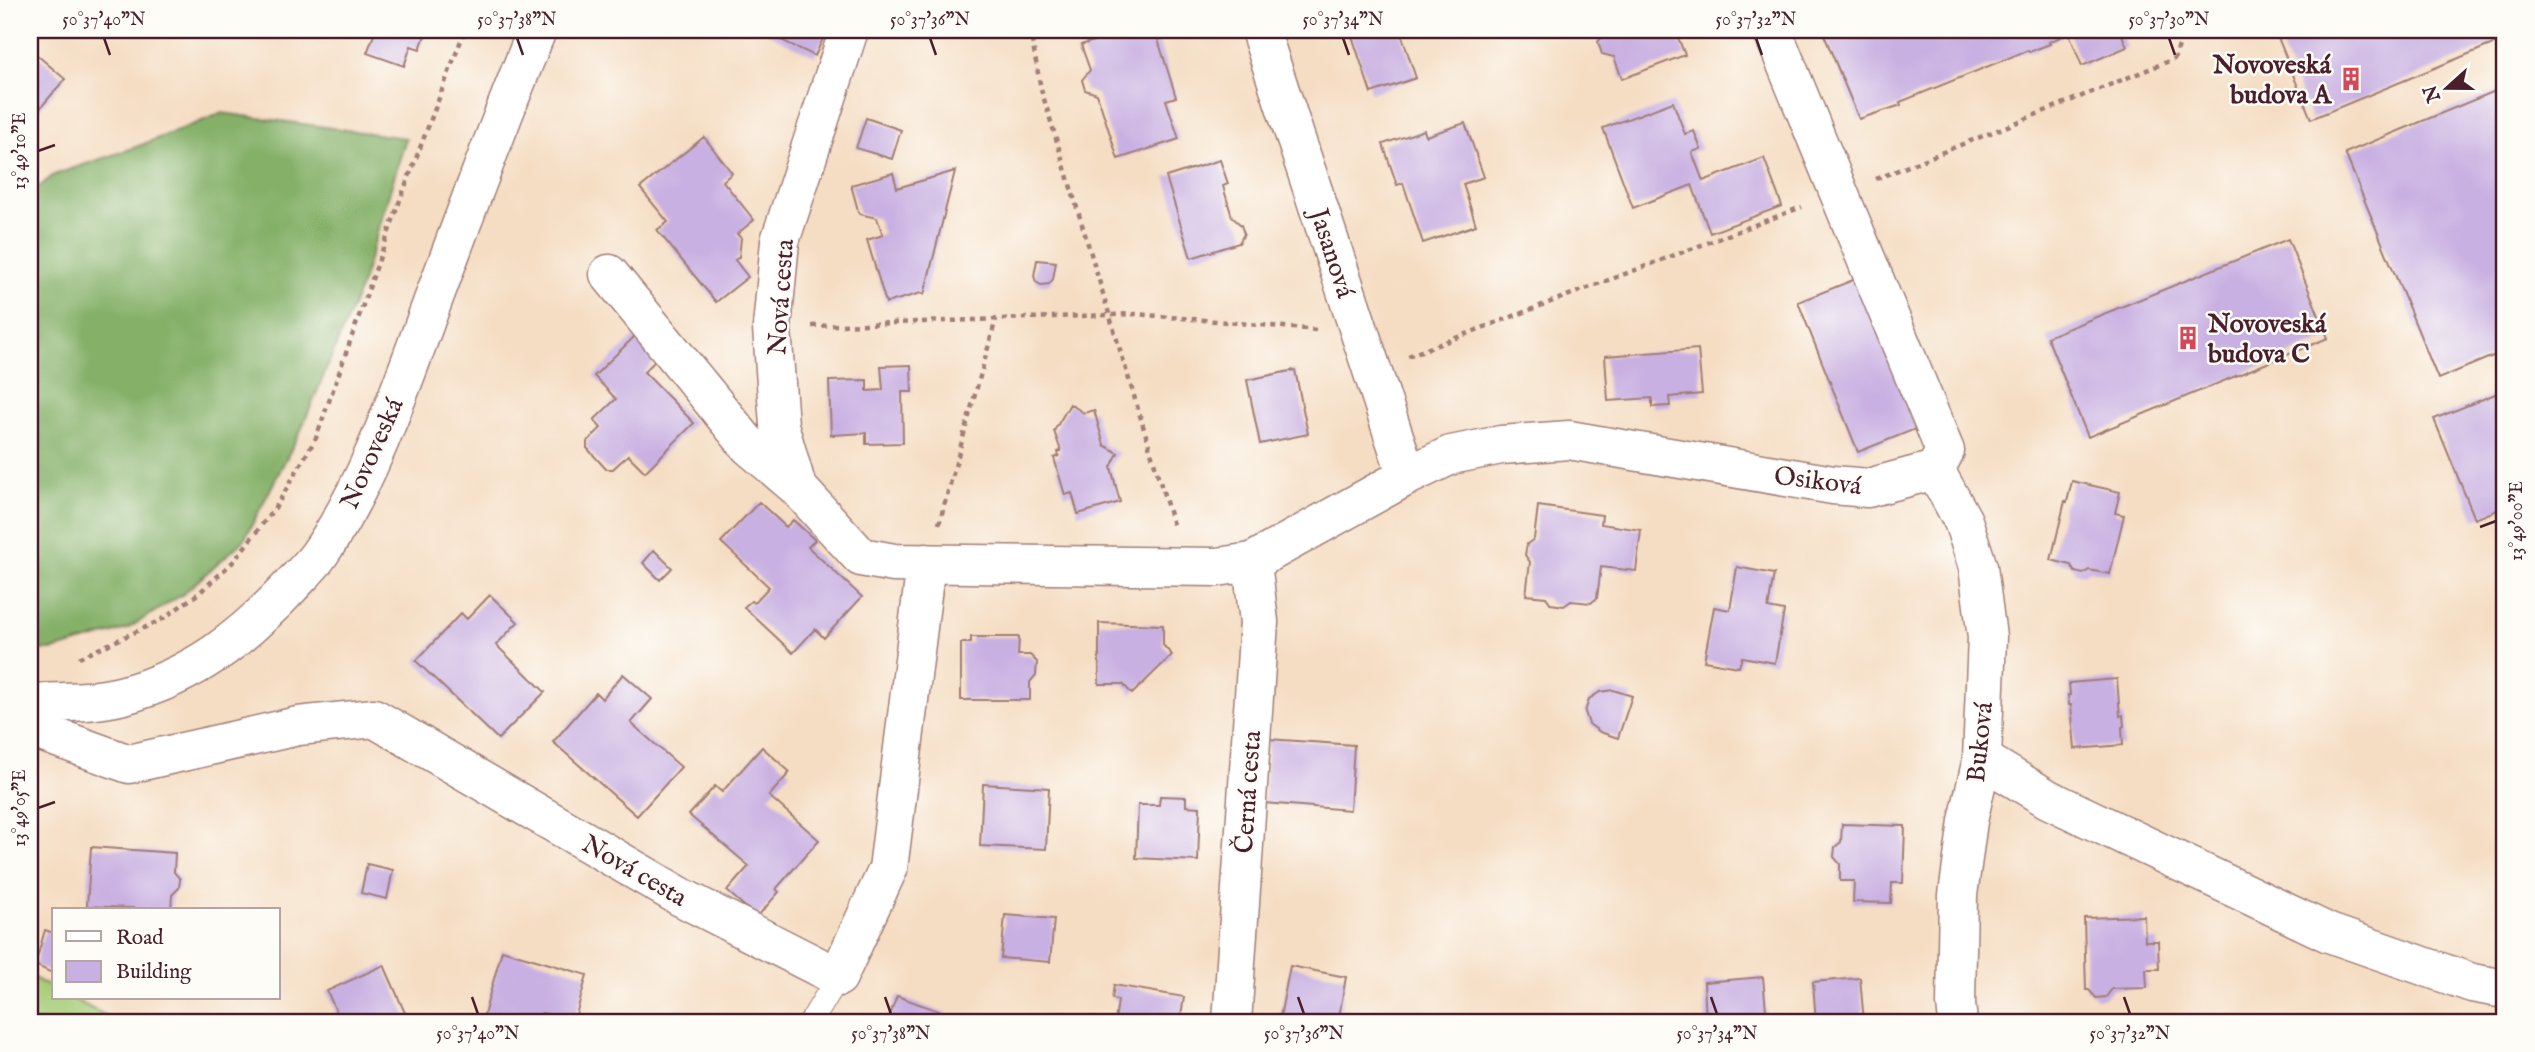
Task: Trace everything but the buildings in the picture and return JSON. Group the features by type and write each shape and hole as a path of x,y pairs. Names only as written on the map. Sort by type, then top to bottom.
{"street":[{"name":"Novoveská","path":"30,703 77,702 122,696 169,681 230,645 274,604 318,557 351,502 392,410 537,30"},
{"name":"Nová cesta","path":"797,487 779,425 772,328 780,242 849,30"},
{"name":"Jasanová","path":"1260,30 1407,476"},
{"path":"1772,30 1945,451 1935,470"},
{"name":"Nová cesta","path":"609,274 749,446 797,487 861,557 894,563 1217,567 1252,562"},
{"name":"Osiková","path":"1252,562 1407,476 1451,455 1501,445 1569,440 1833,485 1868,488 1935,470"},
{"name":"Buková","path":"1935,470 1963,521 1978,567 1987,637 1982,759 1968,821 1958,895 1958,1022"},
{"name":"Černá cesta","path":"1232,1022 1259,622 1252,562"},
{"path":"838,977 888,869 926,563"},
{"name":"Nová cesta","path":"30,728 130,764 298,726 374,718 681,897 838,977"},
{"path":"1982,759 2048,800 2329,933 2472,983 2505,989"}],"lane":[{"path":"811,1022 838,977"}],"path":[{"path":"74,660 161,620 199,593 234,561 277,505 316,438 399,203 465,30"},
{"path":"1030,30 1041,89 1185,566"},
{"path":"1372,370 1839,193 2174,58 2185,30"},
{"path":"772,328 1136,314 1359,333"},
{"path":"939,522 996,319"}],"green space":[{"path":"222,113 406,138 361,286 301,430 244,540 183,594 127,629 53,650 30,649 30,194 54,175 136,147"},
{"path":"30,976 52,988 52,1000 75,1000 118,1022 30,1022"}],"place":[{"name":"Novoveská budova A","path":"2351,79"},
{"name":"Novoveská budova C","path":"2188,338"}]}
